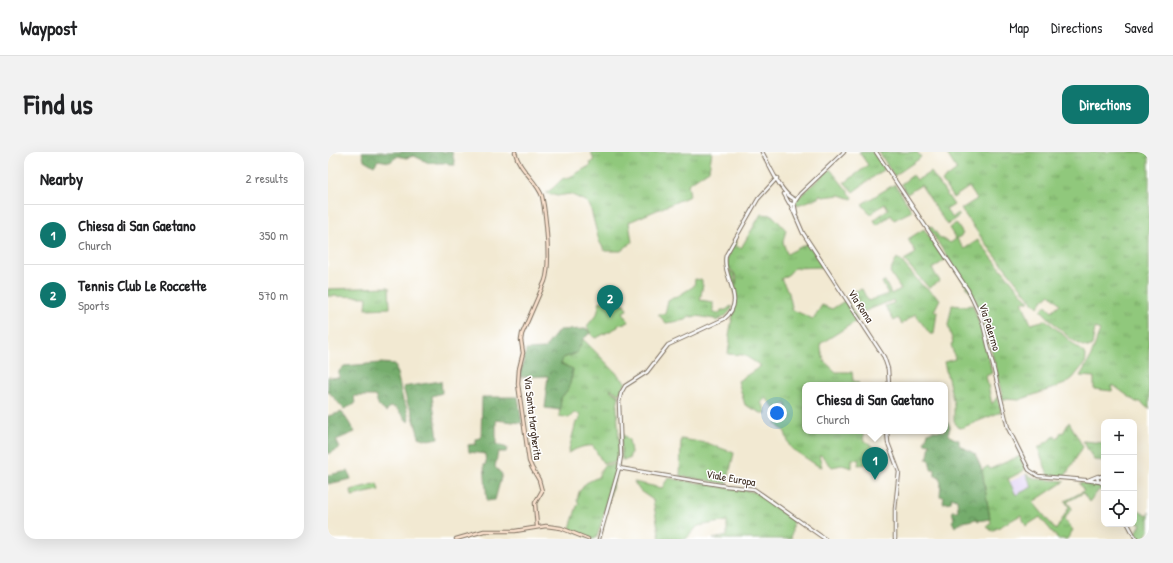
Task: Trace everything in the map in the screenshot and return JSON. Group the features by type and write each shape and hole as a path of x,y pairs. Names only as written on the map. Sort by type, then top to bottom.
{"main road":[{"name":"Via Santa Margherita","path":"515,152 518,162 542,196 548,259 548,273 522,334 521,340 523,353 519,369 518,384 529,461 539,480 542,491 535,503 537,527"},
{"path":"456,539 484,531 515,531 546,526 555,527 588,539"}],"street":[{"path":"599,539 621,459 619,402 621,393 625,386 647,372 668,345 719,321 728,316 732,311 734,293 725,260 727,254 758,199 777,178 762,152"},
{"path":"792,201 844,152"},
{"name":"Via Palermo","path":"876,152 968,290 975,303 984,328 1008,428 1029,470 1038,476 1099,482"},
{"name":"Via Roma","path":"777,178 782,188 792,201 803,233 884,357 888,370 889,382"},
{"path":"887,434 888,443 899,472 895,509 895,539"},
{"name":"Viale Europa","path":"619,468 726,486 754,488 826,539"},
{"path":"1085,480 1099,476 1097,479 1099,482"},
{"path":"1130,527 1136,539"}],"shaded area":[{"path":"1026,474 1032,487 1016,495 1009,482"}],"green space":[{"path":"362,152 452,152 455,165 449,165 446,163 429,163 414,156 406,158 398,156 390,162 378,160 374,166 364,160"},
{"path":"591,152 712,152 709,170 688,184 690,196 629,222 632,242 621,251 605,251 599,241 590,206 585,201 570,194 557,196 546,193 562,179 570,177 591,165 590,163 594,161"},
{"path":"859,152 873,152 885,169 853,192 844,182 868,165"},
{"path":"879,152 917,152 921,157 894,176"},
{"path":"946,152 1149,152 1149,409 1140,402 1136,402 1113,385 1112,391 1094,389 1094,377 1080,376 1090,359 1100,330 1095,328 1091,347 1085,347 1071,339 1041,310 1046,305 1052,311 1060,304 1050,294 1038,307 1030,299 986,244 961,209 977,199 969,187 953,198 942,181 957,170"},
{"path":"830,169 853,197 852,199 840,195 823,197 819,195 818,198 797,205 796,202 798,198"},
{"path":"931,172 954,205 946,210 952,218 958,213 960,215 947,225 921,185 907,194 901,184 913,175 917,180"},
{"path":"895,184 912,211 894,220 891,215 877,225 874,220 888,209 885,204 870,214 862,204"},
{"path":"761,214 772,215 786,230 783,242 787,254 808,243 823,267 794,268 789,274 781,279 789,293 792,307 791,309 813,319 822,305 832,309 846,300 858,320 820,344 824,361 836,372 852,372 853,381 858,382 802,382 802,434 863,434 863,439 873,447 871,457 868,458 868,464 858,465 859,460 852,459 852,468 842,465 832,467 821,455 819,456 822,467 818,466 792,449 789,445 785,432 776,424 788,416 786,403 776,410 766,398 761,403 766,413 761,413 745,405 738,381 761,366 744,355 728,354 730,340 729,335 736,301 729,270 734,274 736,285 737,280 735,274 728,268 727,260 736,239 737,248 739,246 741,248"},
{"path":"956,223 963,234 957,239 964,249 978,240 1029,302 1022,302 1031,324 1046,320 1084,353 1086,359 1085,363 1073,378 1065,384 1019,400 1003,399 988,337 976,301 928,227 931,226 940,238 950,243 956,239 949,228"},
{"path":"924,229 945,260 932,269 940,281 929,288 904,260 916,253 908,239"},
{"path":"897,258 922,285 940,299 934,311 937,312 934,334 930,334 915,314 902,324 898,318 894,321 885,306 894,303 893,300 863,312 856,302 859,300 853,292 862,289 868,301 888,294 882,282 885,281 891,294 901,289 890,272"},
{"path":"695,279 702,280 703,285 700,300 713,302 713,312 720,313 721,310 726,310 731,306 732,308 725,316 716,321 714,319 697,316 691,317 690,315 686,320 666,323 658,314 665,314 668,300 678,296 694,286"},
{"path":"389,287 390,308 366,309 367,297 328,296 328,289"},
{"path":"600,301 614,305 617,302 625,304 627,310 623,312 629,322 618,325 618,327 596,338 591,335 587,326 597,314"},
{"path":"952,305 973,305 984,338 992,373 986,376 992,404 998,396 1001,412 961,428 957,427 954,420 954,404 944,362 955,359 951,344 953,343 948,325"},
{"path":"587,329 590,333 583,339 577,353 563,358 561,364 573,369 569,388 561,398 560,410 545,408 548,376 520,377 526,350 544,349 559,330"},
{"path":"583,339 626,383 619,394 611,389 610,390 619,396 617,407 620,458 613,463 603,463 593,446 583,447 568,453 576,422 579,421 580,414 574,413 569,418 559,416 561,398 569,388 573,370 561,364 563,358 577,353"},
{"path":"380,363 395,364 403,400 409,418 408,422 396,408 389,407 386,412 379,406 375,396 354,396 355,404 344,409 328,391 328,377 339,378 339,371 344,366"},
{"path":"441,381 442,393 432,396 438,438 426,440 419,437 403,387"},
{"path":"482,397 518,397 522,423 496,420 496,444 507,448 506,452 498,452 495,467 502,474 495,500 487,501 484,465 486,464 485,454 469,452 468,445 476,444 476,439 481,438"},
{"path":"342,412 355,432 336,440 340,448 328,454 328,416"},
{"path":"1069,422 1083,447 1065,476 1048,475 1038,448 1055,436 1057,439 1061,432 1063,433"},
{"path":"948,423 950,427 948,434"},
{"path":"621,432 629,440 631,452 629,459 622,460"},
{"path":"928,434 948,434 959,440 959,445 975,454 982,470 990,519 978,521 977,519 963,522 955,527 952,521 954,519 952,511 958,511 957,499 952,498 951,502 943,503 944,497 940,496 941,481 939,476 935,476 935,469 931,469 929,459 926,459 930,444 924,443"},
{"path":"681,439 707,443 734,453 727,484 680,476"},
{"path":"1083,441 1101,443 1101,461 1094,460"},
{"path":"1020,456 1025,469 1008,479 1016,495 1032,487 1026,474 1037,479 1065,481 1033,502 1056,530 1069,507 1065,501 1084,491 1079,483 1099,484 1101,485 1101,490 1099,490 1089,502 1083,493 1067,502 1072,508 1064,519 1073,530 1067,539 1058,539 1040,517 1026,526 1021,515 992,531 986,526 991,523 982,470 988,466 990,469"},
{"path":"617,462 619,463 617,472 597,537 593,539 572,530 570,528 579,504 577,500 579,492 586,483 598,477 604,465 613,465"},
{"path":"348,471 351,479 328,484 328,475"},
{"path":"668,478 755,492 793,520 791,539 713,539 727,536 727,521 698,526 686,539 660,539 653,500 640,491 634,482 662,488"},
{"path":"377,483 379,490 352,496 351,490"},
{"path":"1139,510 1147,515 1149,512 1149,530 1143,539 1139,539 1136,533 1141,524 1137,522 1137,513"}],"place":[{"name":"Tennis Club Le Roccette","path":"610,318"},
{"name":"Chiesa di San Gaetano","path":"875,480"}]}
